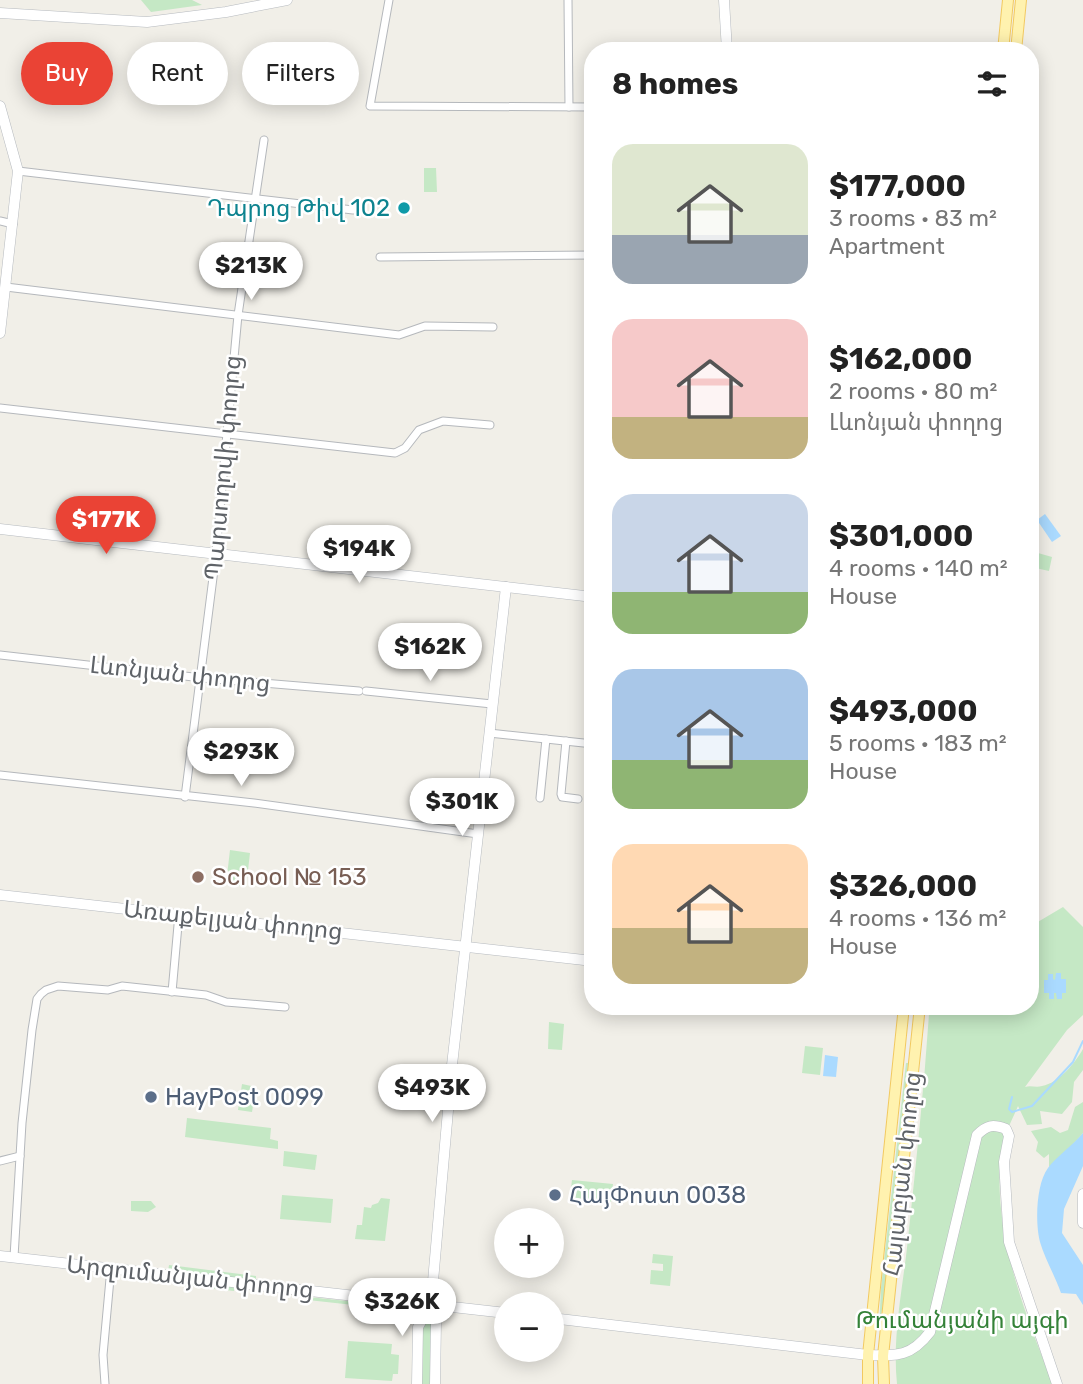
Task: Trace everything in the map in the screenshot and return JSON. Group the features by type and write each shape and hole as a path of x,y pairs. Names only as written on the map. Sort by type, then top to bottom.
{"main road":[{"path":"0,12 146,20 277,0"},
{"path":"0,12 147,22 226,12 287,0"},
{"path":"724,0 726,42"},
{"path":"1004,42 1008,0"},
{"path":"1017,42 1021,0"},
{"path":"0,106 18,171 0,333"},
{"path":"0,528 584,596"},
{"path":"435,1384 436,1322 431,1304 448,1108 506,587"},
{"name":"Առաքելյան փողոց","path":"0,895 584,960"},
{"name":"Հալաբյան փողոց","path":"868,1384 868,1355 903,1015"},
{"name":"Հալաբյան փողոց","path":"884,1384 883,1356 919,1015"},
{"path":"564,1320 868,1355 893,1356 909,1352 930,1332 978,1135 984,1128 994,1125 1006,1129 1009,1136 1004,1162 1009,1242 1056,1384"},
{"path":"1083,1194 1083,1223"},
{"name":"Արզումանյան փողոց","path":"0,1256 494,1312"},
{"path":"417,1384 418,1327 431,1304"}],"street":[{"path":"389,0 370,106 584,107"},
{"path":"568,0 569,107"},
{"name":"Պարսողովի փողոց","path":"185,797 216,553 238,315 264,140"},
{"path":"18,171 353,210"},
{"path":"0,221 13,224"},
{"path":"380,257 584,255"},
{"path":"6,286 399,335 425,326 493,327"},
{"path":"0,408 395,453 405,448 419,430 447,420 490,425"},
{"name":"Լևոնյան փողոց","path":"0,655 202,678 492,704"},
{"path":"488,733 584,743"},
{"path":"540,798 547,739"},
{"path":"566,741 561,794 562,797 578,799"},
{"path":"0,775 254,803 478,834"},
{"path":"172,992 179,914"},
{"path":"14,1257 29,1053 37,999 46,990 58,986 108,990 122,986 206,995 226,1002 285,1007"},
{"path":"0,1161 20,1156"},
{"path":"105,1384 103,1355 111,1268"}],"green space":[{"path":"141,0 192,0 202,5 151,12"},
{"path":"424,168 436,168 437,192 424,192"},
{"path":"1039,553 1052,557 1049,571 1039,569"},
{"path":"395,641 409,643 405,669 391,666"},
{"path":"230,850 250,853 246,887 226,884"},
{"name":"Թումանյանի այգի","path":"1063,907 1083,927 1083,1015 1067,1030 1025,1087 1040,1087 1054,1081 1071,1066 1083,1049 1083,1070 1074,1082 1072,1102 1062,1114 1040,1111 1042,1124 1027,1125 1018,1106 1002,1146 999,1181 1001,1211 1013,1270 1021,1300 1053,1384 897,1384 897,1330 929,1015 1039,1015 1039,921"},
{"path":"549,1022 564,1024 562,1050 548,1049"},
{"path":"805,1046 823,1048 820,1075 802,1073"},
{"path":"906,1063 893,1232 879,1331 881,1288"},
{"path":"242,1084 256,1087 252,1112 238,1110"},
{"path":"1083,1102 1083,1133 1049,1167 1049,1154 1044,1158 1036,1151 1038,1142 1031,1131 1051,1127 1060,1133 1068,1130 1075,1107"},
{"path":"187,1118 271,1128 270,1139 278,1141 278,1149 185,1137"},
{"path":"284,1151 317,1155 315,1170 283,1166"},
{"path":"572,1180 613,1184 611,1202 570,1197"},
{"path":"282,1195 333,1199 331,1223 280,1219"},
{"path":"381,1198 390,1199 385,1241 355,1239 357,1225 362,1225 364,1207 371,1208"},
{"path":"131,1201 151,1201 156,1207 148,1212 131,1211"},
{"path":"653,1254 673,1256 670,1286 650,1284 651,1270 663,1271 663,1264 652,1263"},
{"path":"169,1265 256,1276 256,1282 168,1272"},
{"path":"175,1278 234,1285 234,1291 174,1284"},
{"path":"309,1297 413,1308 408,1311 308,1300"},
{"path":"427,1318 432,1323 431,1384 421,1384 421,1328"},
{"path":"348,1341 392,1344 391,1354 399,1355 398,1374 393,1374 392,1381 345,1378"}],"water":[{"path":"1045,514 1061,536 1052,542 1039,523 1039,518"},
{"path":"1056,973 1061,973 1061,979 1066,979 1066,993 1062,993 1062,999 1057,999 1054,993 1054,999 1049,999 1049,993 1044,993 1044,980 1048,980 1048,974 1053,974 1055,980"},
{"path":"825,1055 838,1057 836,1077 823,1076"},
{"path":"1083,1133 1083,1166 1064,1209 1062,1233 1083,1265 1083,1305 1076,1294 1061,1293 1040,1242 1037,1214 1044,1175 1051,1164"}],"waterway":[{"path":"1012,1097 1009,1109 1012,1112 1032,1106 1073,1062 1083,1041"}],"place":[{"name":"Դպրոց Թիվ 102","path":"404,208"},
{"name":"School № 153","path":"198,877"},
{"name":"HayPost 0099","path":"151,1097"},
{"name":"ՀայՓոստ 0038","path":"555,1195"}]}
